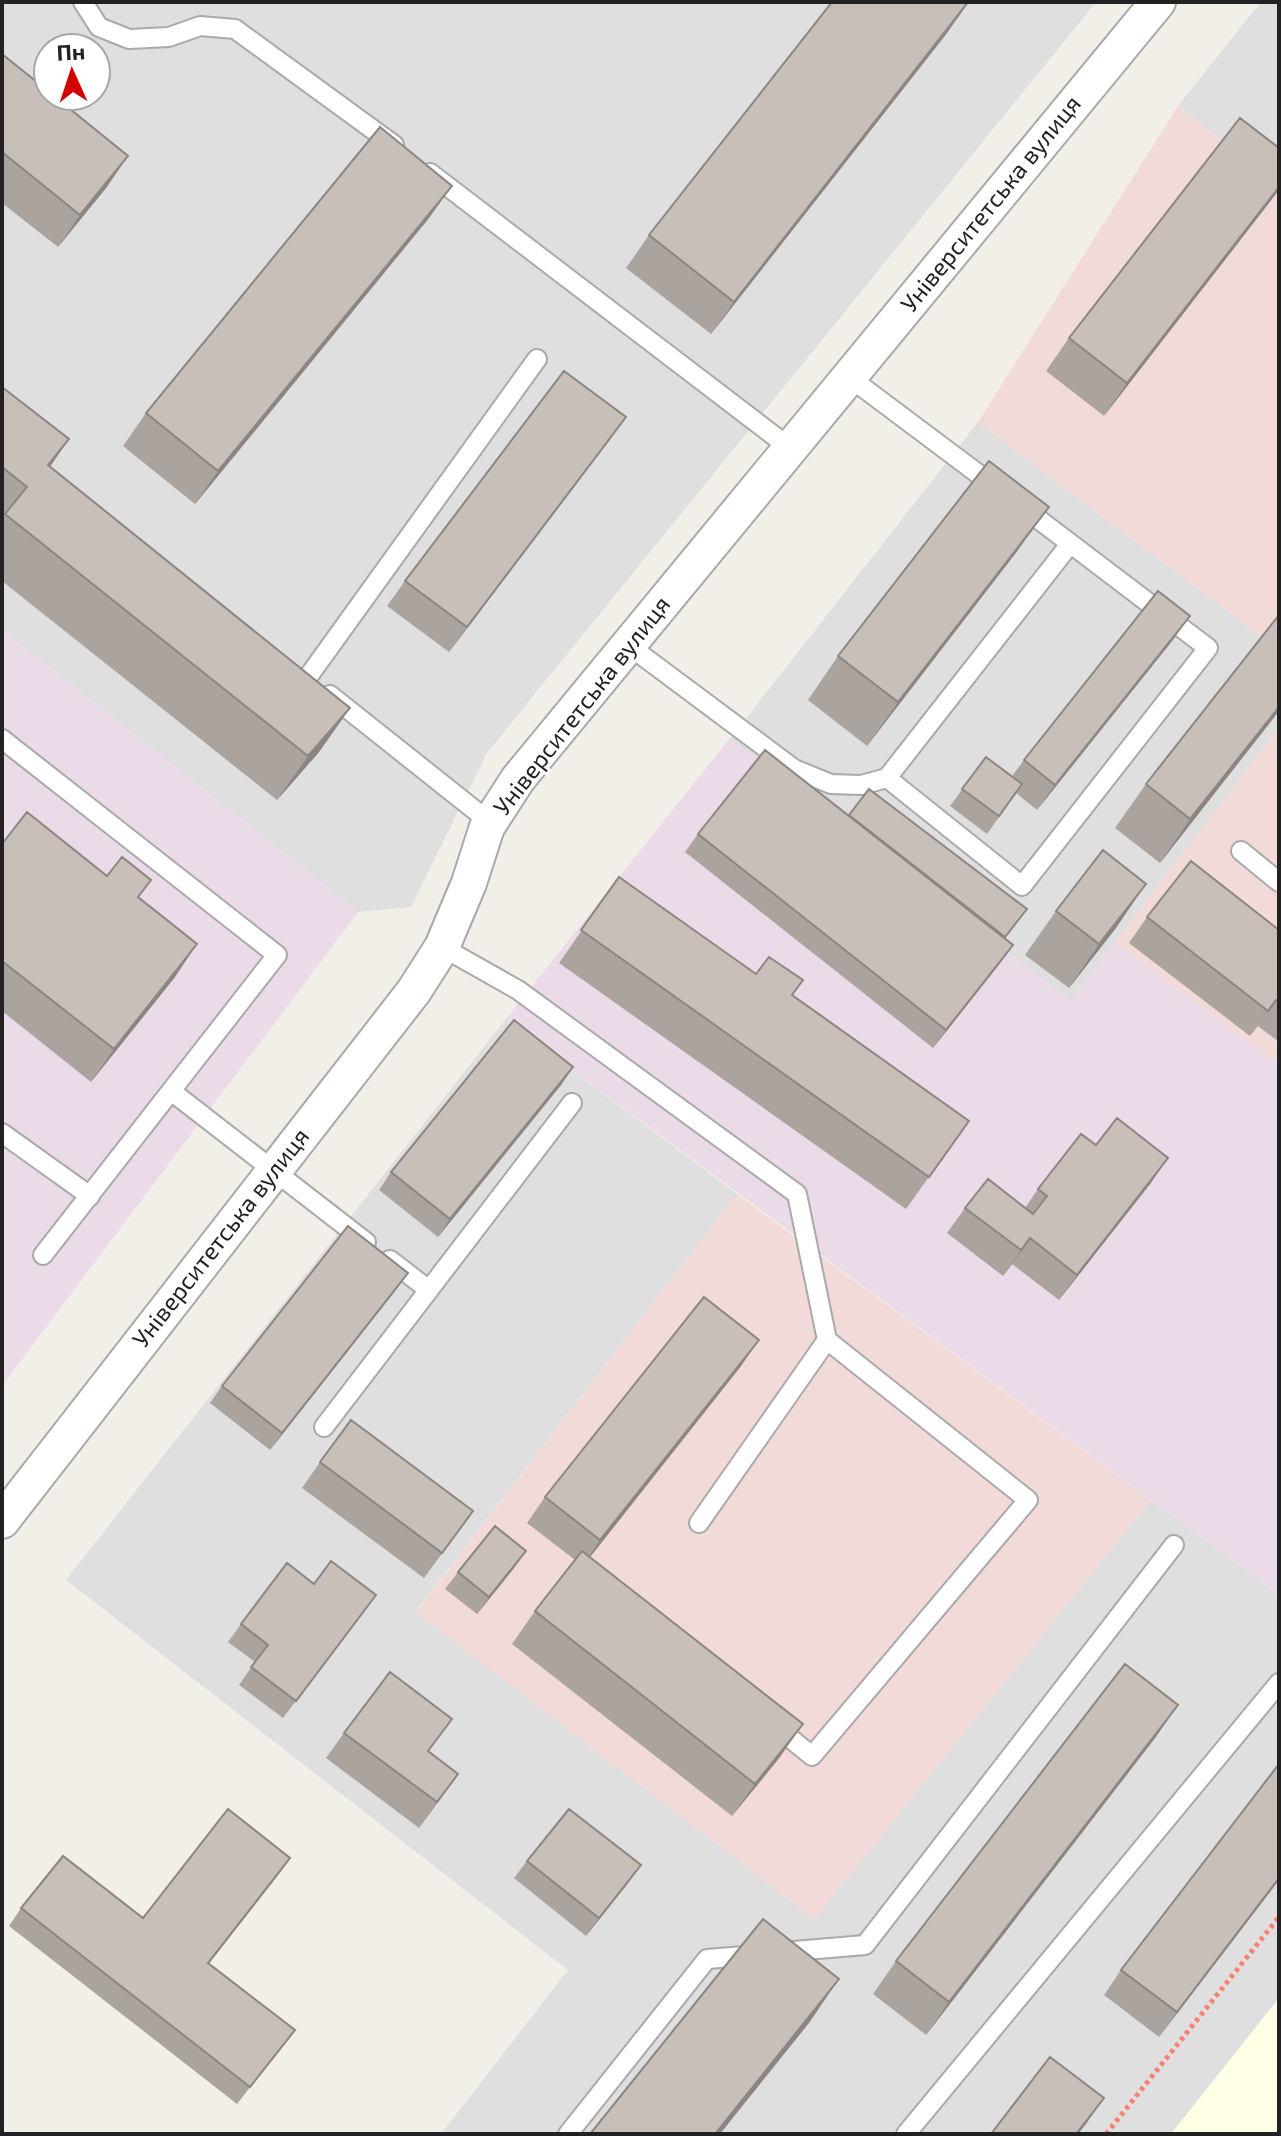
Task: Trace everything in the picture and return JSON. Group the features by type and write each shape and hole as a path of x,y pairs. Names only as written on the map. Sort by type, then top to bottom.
{"street":[{"name":"Університетська вулиця","path":"2,1521 414,991 442,947 491,823 518,779 1158,2"}],"lane":[{"path":"83,2 99,27 129,39 169,37 200,26 235,29 326,93 790,448"},
{"path":"491,823 302,672 537,359"},
{"path":"849,377 1208,648 1022,886 887,778"},
{"path":"628,645 794,769 831,784 861,785 887,778 1070,544"},
{"path":"2,739 277,955 43,1255"},
{"path":"1241,851 1279,882"},
{"path":"442,947 518,990 797,1194 827,1340 1028,1500 812,1756 762,1716"},
{"path":"171,1091 429,1290"},
{"path":"324,1427 572,1103"},
{"path":"2,1133 90,1196"},
{"path":"699,1523 827,1340"},
{"path":"568,2134 707,1959 865,1945 1174,1545"},
{"path":"906,2134 1279,1683"}],"path":[{"path":"1106,2134 1279,1917"}],"shaded area":[{"path":"2,2 1096,2 487,753 411,907 358,912 2,630"},
{"path":"1261,2 1279,2 1279,185 1178,106"},
{"path":"1178,106 1279,185 1279,650 978,422"},
{"path":"978,422 1279,650 1279,727 1071,1001 730,739"},
{"path":"2,630 358,912 2,1386"},
{"path":"1279,727 1279,1065 1115,943"},
{"path":"730,738 1071,1001 1115,943 1279,1065 1279,1595 505,1020"},
{"path":"505,1020 737,1194 416,1611 814,1919 1151,1500 1279,1595 1279,1998 1171,2134 441,2134 568,1970 66,1580"},
{"path":"737,1194 1151,1500 814,1919 416,1612"},
{"path":"1279,1998 1279,2134 1171,2134"}],"building":[{"path":"832,2 968,2 734,302 649,235"},
{"path":"2,54 32,78 32,112 74,112 128,156 80,215 2,152"},
{"path":"1240,118 1279,148 1279,187 1127,383 1069,338"},
{"path":"380,127 452,186 218,471 146,413"},
{"path":"564,371 626,417 467,627 405,581"},
{"path":"2,387 69,439 48,465 350,708 308,756 5,514 27,487 2,467"},
{"path":"989,461 1049,507 898,702 838,656"},
{"path":"1158,591 1190,616 1055,785 1024,760"},
{"path":"1279,615 1279,707 1190,819 1146,784"},
{"path":"765,750 1013,945 946,1030 698,834"},
{"path":"986,757 1022,784 999,816 962,789"},
{"path":"869,789 1027,909 1005,937 849,815"},
{"path":"27,812 107,876 122,857 151,880 138,897 197,944 114,1049 2,961 2,844"},
{"path":"1103,850 1146,884 1099,944 1056,911"},
{"path":"1191,861 1279,930 1279,1002 1276,1000 1268,1011 1147,917"},
{"path":"619,877 756,974 769,957 803,980 792,995 969,1121 929,1177 581,930"},
{"path":"514,1020 573,1067 450,1219 391,1172"},
{"path":"1117,1118 1168,1158 1077,1275 1030,1238 1021,1250 965,1208 988,1179 1033,1214 1047,1196 1038,1189 1081,1134 1096,1145"},
{"path":"348,1226 408,1273 282,1433 222,1386"},
{"path":"704,1297 759,1340 600,1540 545,1497"},
{"path":"351,1420 473,1511 442,1553 320,1462"},
{"path":"495,1526 526,1551 489,1597 458,1572"},
{"path":"582,1551 803,1724 755,1784 535,1611"},
{"path":"331,1561 376,1595 296,1701 251,1667 268,1645 241,1624 287,1563 314,1584"},
{"path":"1125,1664 1178,1705 949,2002 896,1961"},
{"path":"390,1672 452,1719 428,1751 458,1774 437,1802 344,1733"},
{"path":"1279,1764 1279,1878 1177,2012 1121,1970"},
{"path":"228,1809 290,1858 208,1963 295,2030 250,2087 21,1908 63,1856 143,1918"},
{"path":"569,1809 641,1865 599,1918 527,1861"},
{"path":"763,1919 839,1979 715,2134 590,2134"},
{"path":"1050,2057 1104,2098 1076,2134 991,2134"}]}
